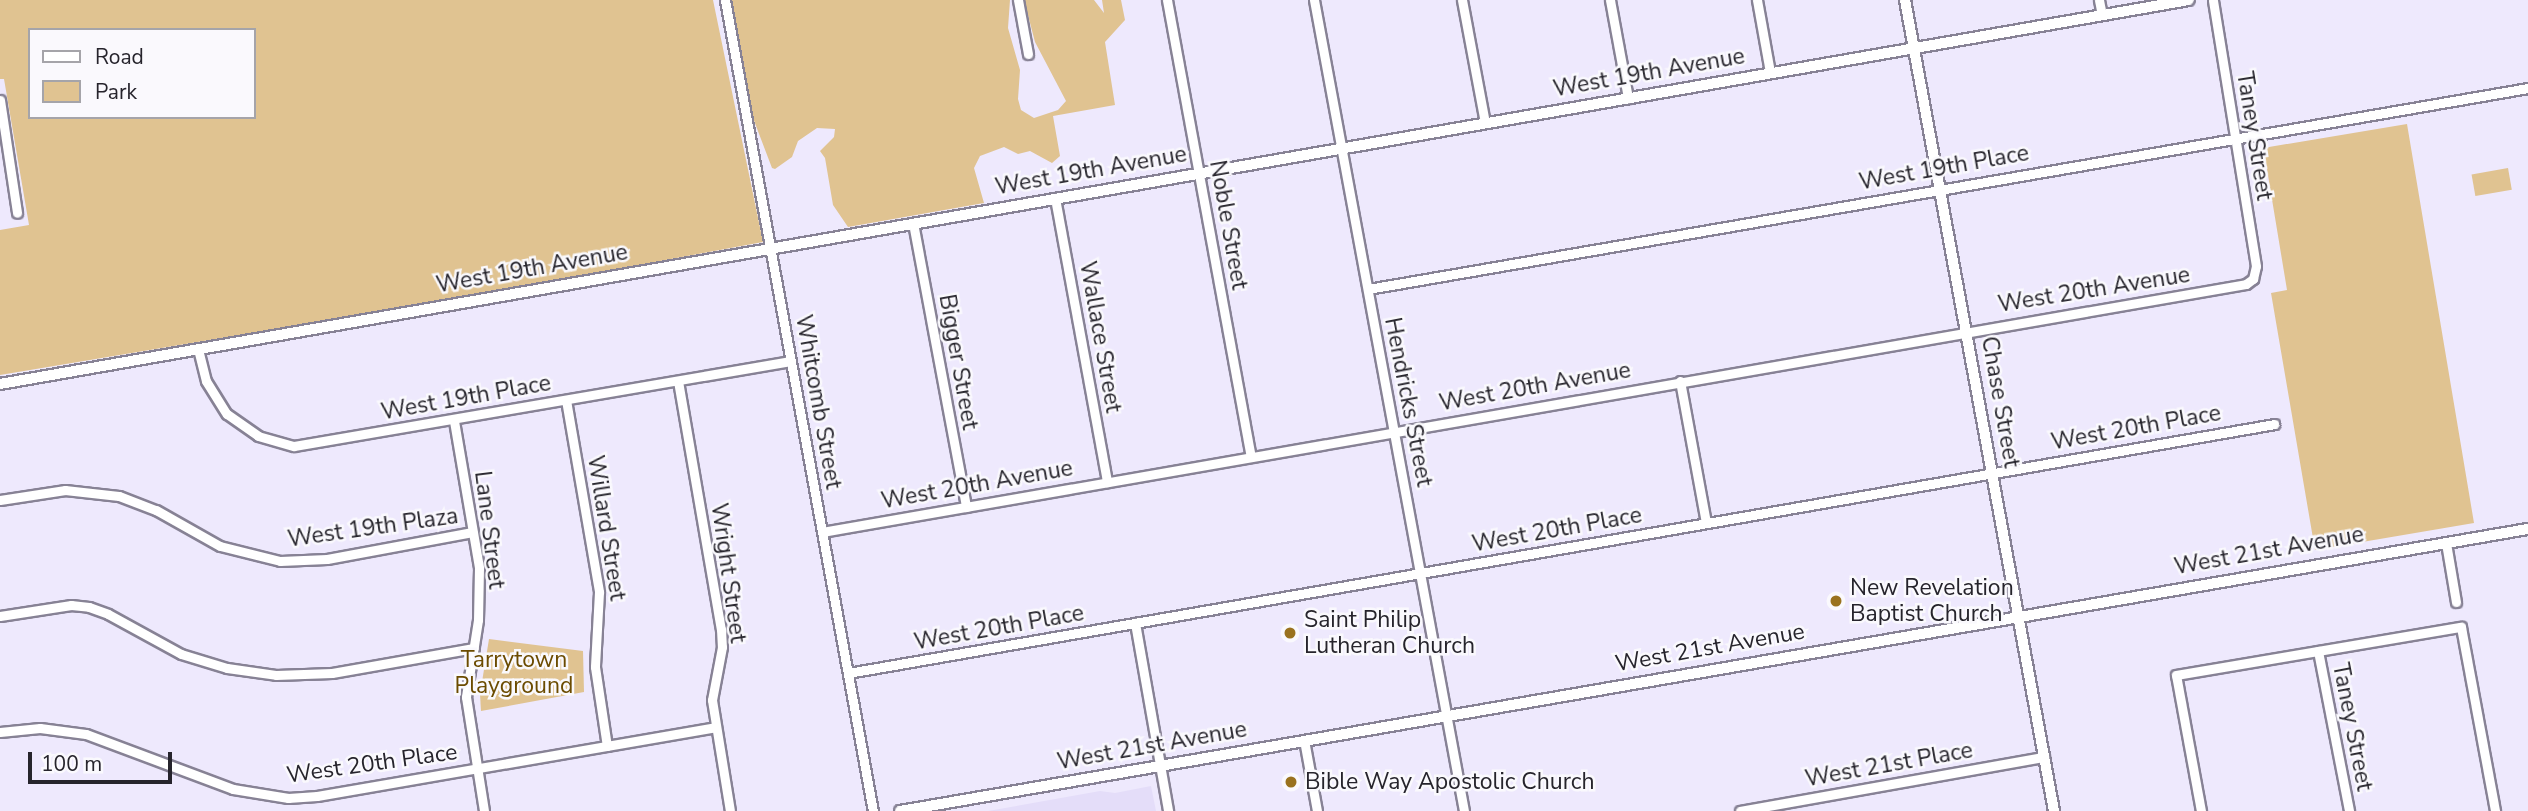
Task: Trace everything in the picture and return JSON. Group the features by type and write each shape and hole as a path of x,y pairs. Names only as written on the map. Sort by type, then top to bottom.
{"street":[{"name":"Whitcomb Street","path":"725,0 873,811"},
{"path":"1018,0 1028,54"},
{"name":"Noble Street","path":"1167,0 1251,456"},
{"name":"Hendricks Street","path":"1314,0 1464,811"},
{"path":"1462,0 1485,123"},
{"path":"1610,0 1628,97"},
{"path":"1757,0 1770,72"},
{"name":"Chase Street","path":"1905,0 2054,811"},
{"path":"2099,0 2102,15"},
{"name":"West 19th Avenue","path":"0,384 2189,0"},
{"name":"Taney Street","path":"2213,0 2256,266 2253,279"},
{"name":"West 19th Place","path":"1368,289 2528,88"},
{"path":"0,100 17,213"},
{"name":"Wallace Street","path":"1055,198 1107,482"},
{"name":"Bigger Street","path":"913,223 966,507"},
{"name":"West 20th Avenue","path":"822,532 2246,284 2253,279"},
{"name":"West 19th Place","path":"198,349 206,381 219,405 236,423 269,441 306,446 791,361"},
{"name":"Wright Street","path":"678,381 721,629 722,648 712,693 715,727 730,811"},
{"path":"1680,381 1706,523"},
{"name":"Willard Street","path":"566,400 599,592 595,667 607,746"},
{"name":"Lane Street","path":"454,421 480,590 466,697 484,811"},
{"name":"West 20th Place","path":"848,673 2274,424"},
{"name":"West 19th Plaza","path":"0,500 65,490 119,496 156,510 220,547 280,561 327,559 473,533"},
{"name":"West 21st Avenue","path":"900,811 2018,615 2528,529"},
{"path":"2446,542 2456,602"},
{"path":"0,616 71,605 89,607 108,614 181,654 228,668 276,675 332,673 474,648"},
{"path":"1135,623 1168,811"},
{"path":"2201,811 2176,675 2461,627 2495,811"},
{"name":"Taney Street","path":"2318,650 2349,811"},
{"name":"West 20th Place","path":"0,732 40,728 86,734 233,789 274,797 317,796 715,727"},
{"path":"1304,740 1317,811"},
{"name":"West 21st Place","path":"1740,811 2044,757"}],"shaded area":[{"path":"1151,786 1156,811 988,811 1100,791 1115,793"}],"green space":[{"path":"0,0 713,0 763,242 444,301 0,375 0,230 29,225 4,79 0,79"},
{"path":"731,0 1010,0 1008,28 1020,70 1018,99 1021,110 1034,118 1058,110 1066,101 1035,42 1024,0 1094,0 1104,13 1102,0 1121,0 1125,20 1105,42 1115,105 1053,116 1060,156 1052,163 1030,151 1018,154 1004,147 980,156 974,168 984,203 848,227 833,205 825,158 820,151 834,137 835,129 817,128 798,141 792,157 775,169 772,168 753,118"},
{"path":"2407,124 2474,523 2315,550 2271,293 2287,290 2264,151 2269,147"},
{"path":"2508,168 2512,190 2475,196 2472,174"},
{"name":"Tarrytown Playground","path":"489,639 583,651 584,692 481,711 480,694"}],"place":[{"name":"New Revelation Baptist Church","path":"1836,601"},
{"name":"Saint Philip Lutheran Church","path":"1290,633"},
{"name":"Bible Way Apostolic Church","path":"1291,782"}]}
